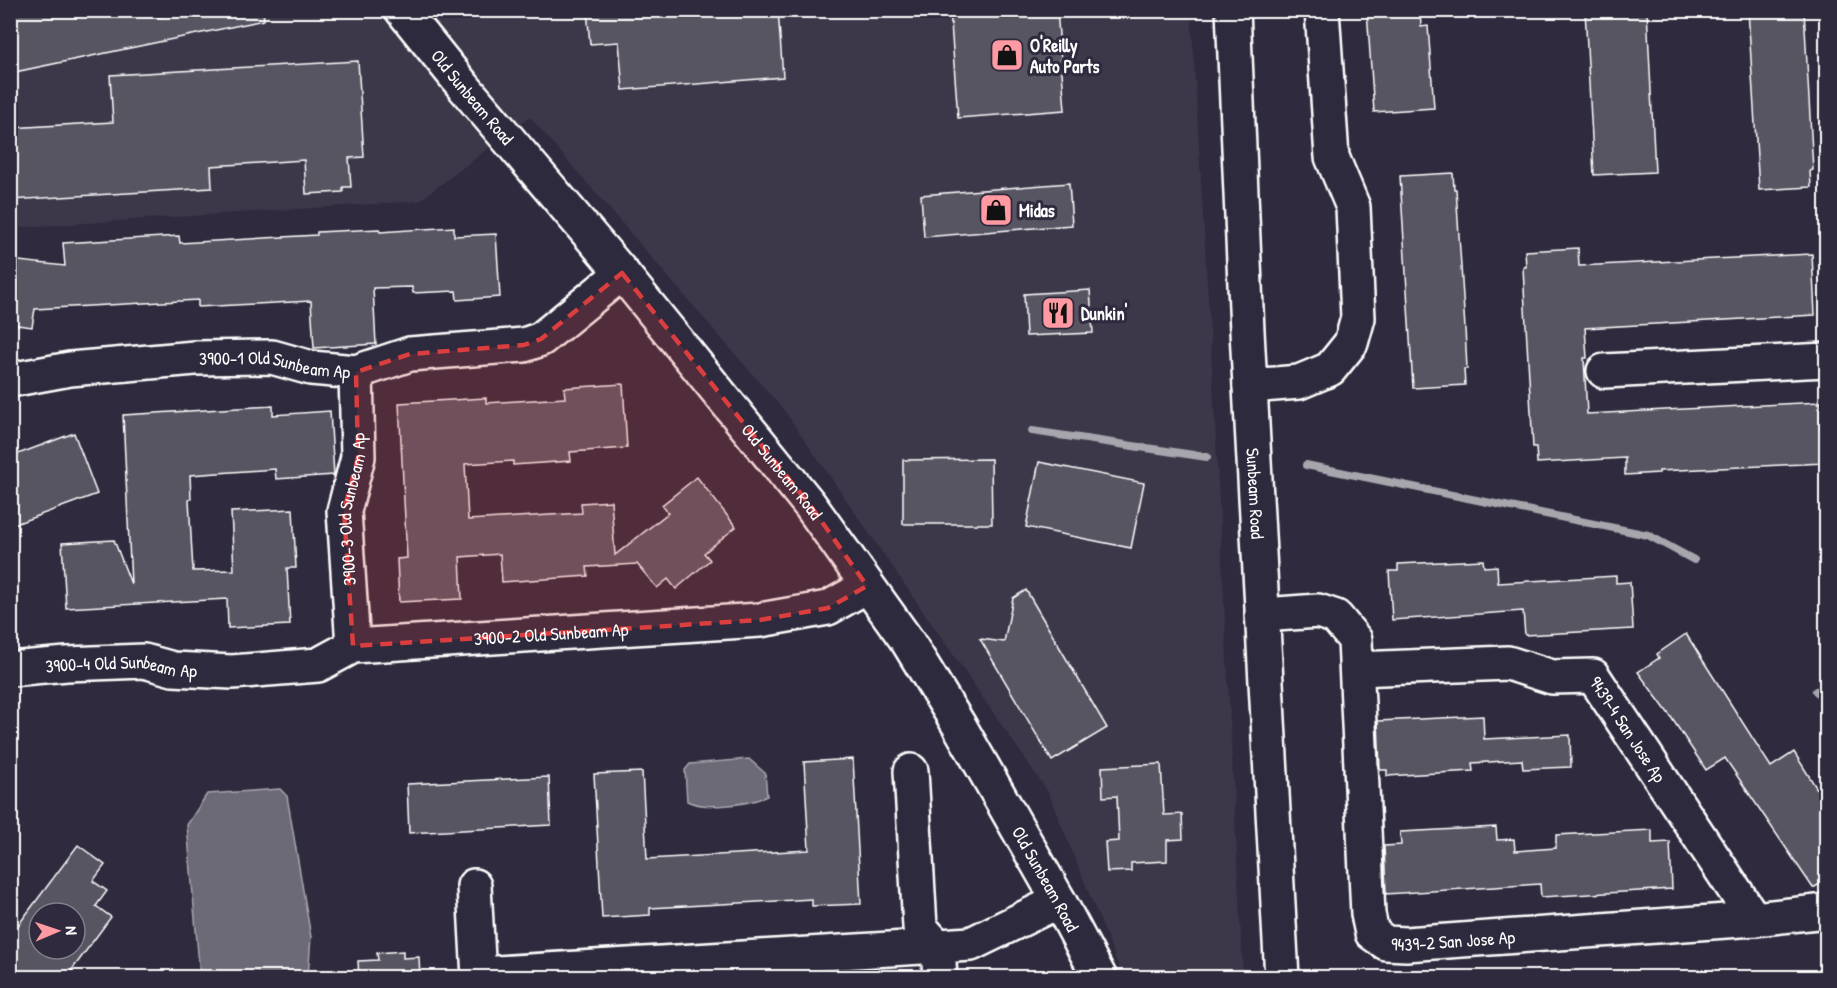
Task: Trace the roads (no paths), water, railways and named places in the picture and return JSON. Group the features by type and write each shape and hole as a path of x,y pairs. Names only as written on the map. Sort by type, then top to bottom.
{"street":[{"name":"Old Sunbeam Road","path":"402,10 464,87 622,273 810,505 920,661 1059,901 1100,978"},
{"name":"Sunbeam Road","path":"1233,10 1250,386 1282,978"},
{"path":"1250,386 1299,382 1330,369 1351,343 1358,318 1353,207 1332,157 1322,10"},
{"name":"3900-1 Old Sunbeam Ap","path":"10,380 70,369 195,358 272,357 311,368 356,372 410,354 524,345 540,339 622,273"},
{"path":"1604,371 1827,360"},
{"name":"3900-3 Old Sunbeam Ap","path":"353,646 344,511 358,457 356,372"},
{"name":"3900-2 Old Sunbeam Ap","path":"232,672 318,665 353,646 760,620 828,608 867,585"},
{"name":"9439-2 San Jose Ap","path":"1262,615 1318,611 1336,617 1355,640 1368,914 1372,933 1386,943 1406,944 1754,919 1827,911"},
{"name":"3900-4 Old Sunbeam Ap","path":"10,669 144,661 173,669 232,672"},
{"name":"9439-4 San Jose Ap","path":"1357,669 1508,663 1552,677 1593,676 1754,919"},
{"path":"911,771 920,927 939,962"},
{"path":"474,886 479,976 939,962 1059,901"}],"waterway":[{"path":"1032,431 1207,457"},
{"path":"1306,465 1648,535 1694,560"},
{"path":"1816,691 1826,700"}],"place":[{"name":"O'Reilly Auto Parts","path":"1007,55"},
{"name":"Midas","path":"996,210"},
{"name":"Dunkin'","path":"1058,313"}]}
